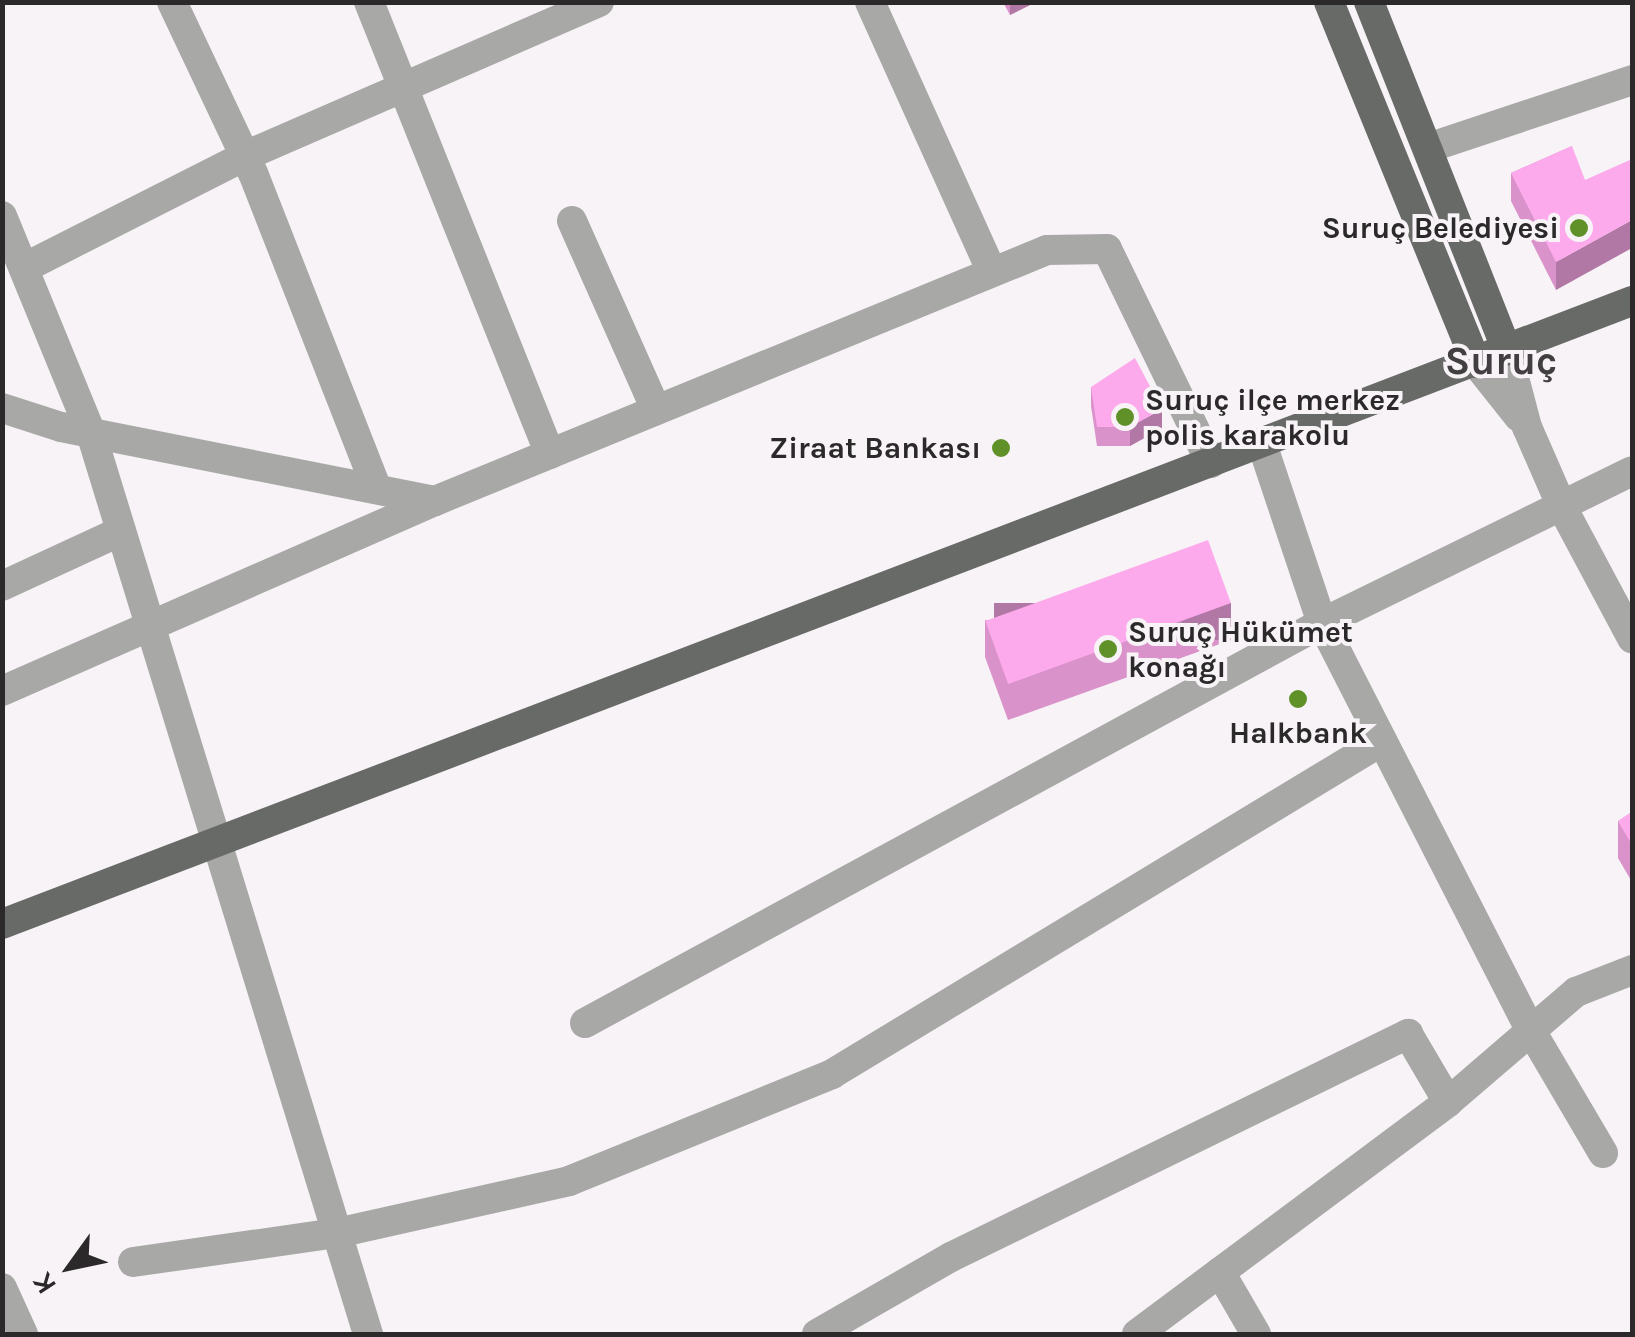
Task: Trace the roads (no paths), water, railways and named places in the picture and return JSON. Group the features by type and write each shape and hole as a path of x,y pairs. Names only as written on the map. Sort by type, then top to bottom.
{"main road":[{"path":"1329,2 1476,362"},
{"path":"1369,2 1506,351"},
{"path":"2,924 1632,301"}],"street":[{"path":"172,2 244,156 376,490"},
{"path":"369,2 550,454"},
{"path":"870,2 992,272"},
{"path":"24,268 244,156 590,5"},
{"path":"1428,148 1632,80"},
{"path":"2,216 92,433 368,1334"},
{"path":"572,222 656,410"},
{"path":"2,691 152,631 248,580 434,501 1047,250 1106,249 1212,463"},
{"path":"1506,351 1527,427 1562,507 1632,638"},
{"path":"1476,362 1527,427"},
{"path":"2,408 92,433 434,501"},
{"path":"1262,444 1322,623 1530,1029 1602,1153"},
{"path":"584,1023 1322,623 1632,471"},
{"path":"2,586 121,531"},
{"path":"134,1262 337,1233 569,1180 832,1074 1382,741"},
{"path":"1137,1334 1448,1102 1576,992 1632,970"},
{"path":"818,1334 951,1256 1408,1034 1448,1102"},
{"path":"1220,1272 1256,1334"},
{"path":"2,1288 23,1334"}],"place":[{"name":"Suruç Belediyesi","path":"1579,228"},
{"name":"Suruç ilçe merkez polis karakolu","path":"1125,417"},
{"name":"Ziraat Bankası","path":"1001,448"},
{"name":"Suruç Hükümet konağı","path":"1108,649"},
{"name":"Halkbank","path":"1298,699"}],"district":[{"name":"Suruç","path":"1501,361"}]}
